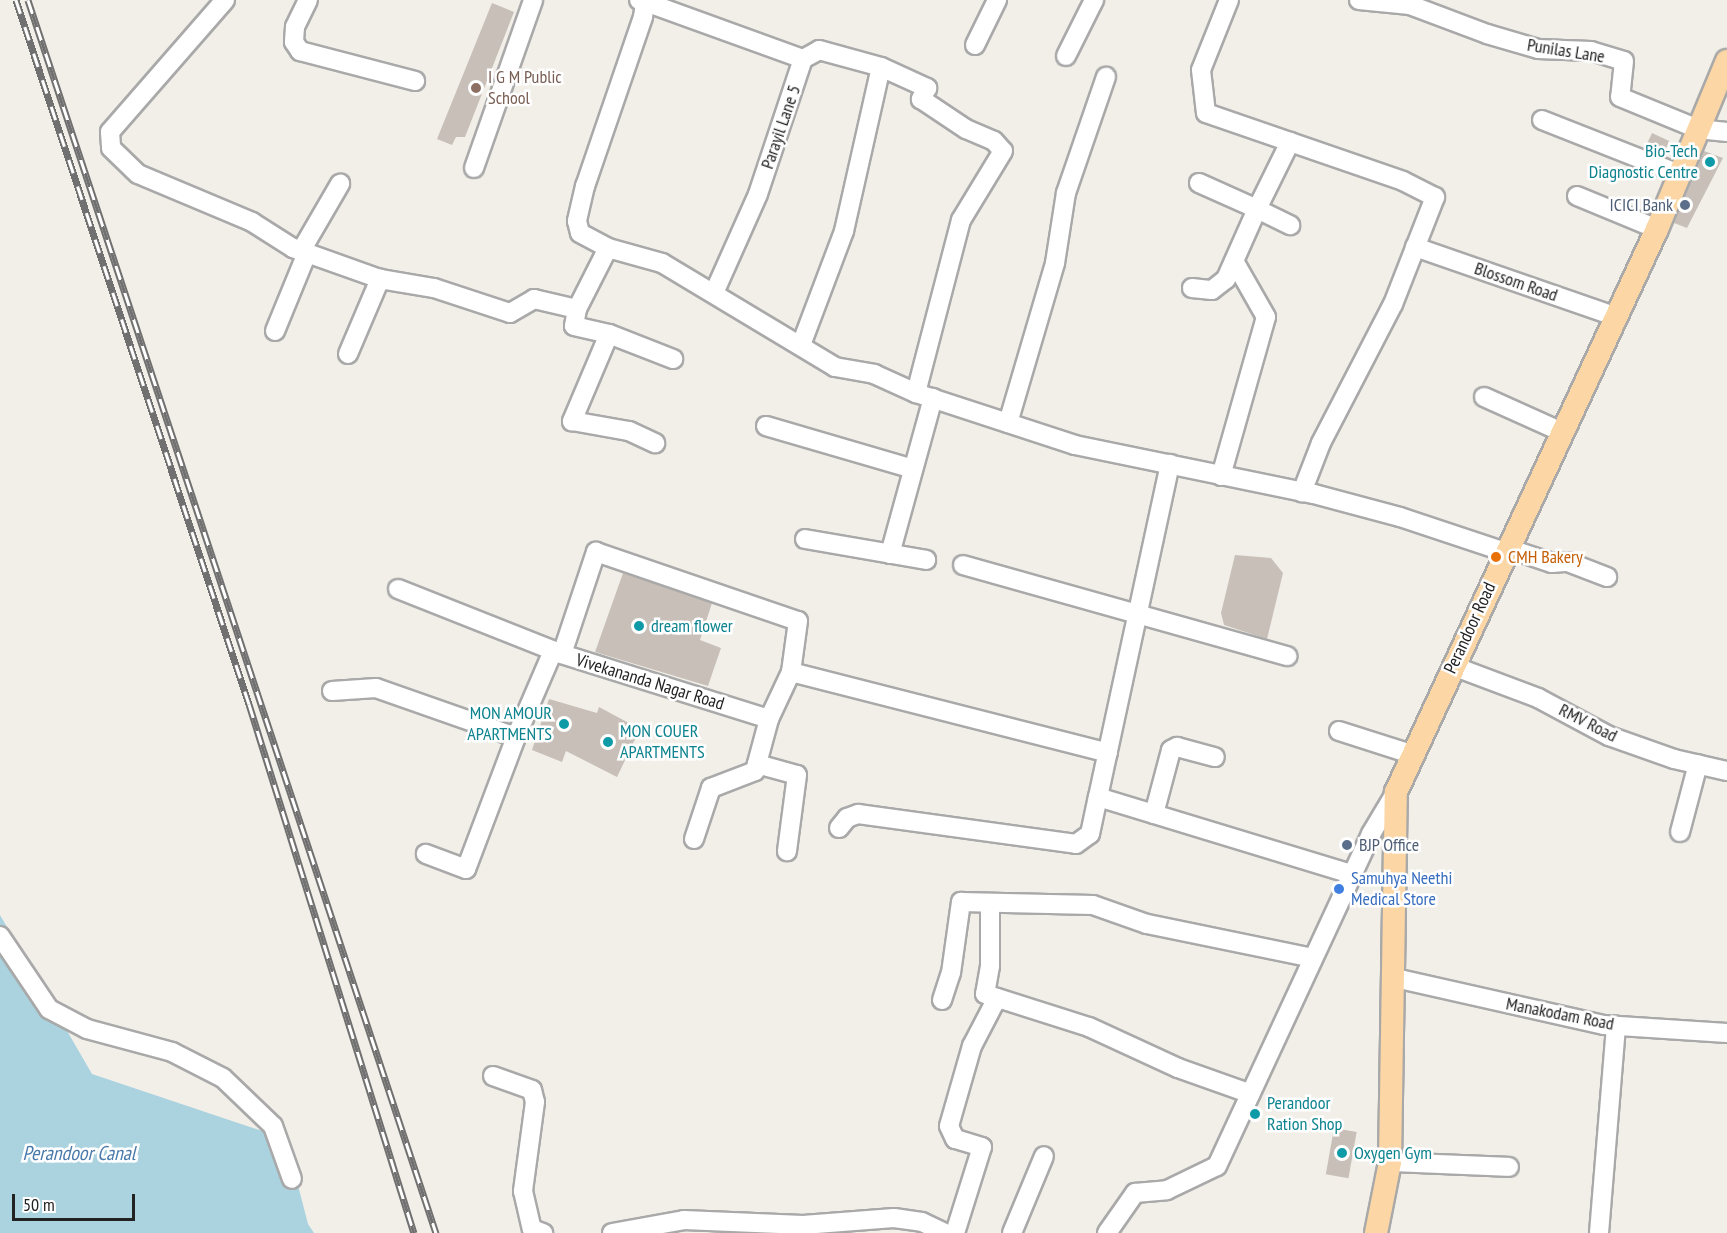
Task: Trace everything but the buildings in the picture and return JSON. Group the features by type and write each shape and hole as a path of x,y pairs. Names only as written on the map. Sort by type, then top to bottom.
{"main road":[{"name":"Perandoor Road","path":"1376,1233 1390,1162 1395,978 1396,792 1411,754 1657,229 1727,61"}],"street":[{"path":"225,0 110,132 111,148 138,174 252,222 304,252 380,279 434,288 510,313 534,299 577,309"},
{"path":"308,0 295,27 294,42 300,51 415,81"},
{"path":"474,168 533,0"},
{"path":"639,0 804,59 819,50 881,67 927,88 921,99 966,129 994,141 1003,151 961,220 925,396 913,469 890,554"},
{"path":"639,0 645,3 643,17 577,221 580,233 608,248 662,262 836,367 874,374 925,396 1075,445 1302,492 1400,517 1552,563 1568,562 1607,577"},
{"path":"975,45 997,0"},
{"path":"1066,56 1094,0"},
{"path":"1229,0 1201,70 1206,113 1403,181 1435,197 1393,304 1321,443 1302,492"},
{"name":"Punilas Lane","path":"1359,0 1410,4 1487,34 1538,49 1591,51 1624,61 1620,97 1698,129"},
{"name":"Parayil Lane 5","path":"714,293 758,194 804,59"},
{"path":"801,345 844,231 881,67"},
{"path":"1008,423 1055,262 1066,193 1106,77"},
{"path":"1542,120 1679,174"},
{"path":"1698,129 1727,132"},
{"path":"1192,288 1212,290 1226,279 1290,142"},
{"path":"1199,183 1290,225"},
{"path":"275,331 304,252 340,184"},
{"path":"1577,196 1657,229"},
{"name":"Blossom Road","path":"1416,247 1617,317"},
{"path":"608,248 577,309 574,326 609,334 673,359"},
{"path":"1221,476 1266,316 1234,261"},
{"path":"348,354 380,279"},
{"path":"609,334 572,422 629,431 655,443"},
{"path":"1484,397 1562,432"},
{"path":"766,426 913,469"},
{"path":"839,828 847,818 858,814 1076,844 1090,834 1170,464"},
{"path":"806,539 926,560"},
{"name":"Vivekananda Nagar Road","path":"596,552 798,621 791,672 769,719 557,652 596,552"},
{"path":"963,565 1287,656"},
{"path":"398,589 557,652 516,736 466,869 426,854"},
{"name":"RMV Road","path":"1453,666 1538,699 1609,736 1698,764 1726,767"},
{"path":"791,672 1108,753"},
{"path":"332,691 376,688 516,736"},
{"path":"694,839 711,788 755,771 769,719"},
{"path":"1339,731 1411,754"},
{"path":"1154,814 1171,750 1177,747 1215,757"},
{"path":"757,764 797,775 787,851"},
{"path":"1680,832 1698,764"},
{"path":"1107,1233 1135,1193 1167,1190 1217,1166 1352,874 1396,792"},
{"path":"1098,797 1352,874"},
{"path":"942,1000 951,973 961,903 1093,905 1147,924 1313,958"},
{"path":"990,904 990,966 985,994 1089,1027 1178,1068 1251,1094"},
{"path":"0,936 49,1009 87,1029 172,1052 223,1077 273,1126 292,1179"},
{"name":"Manakodam Road","path":"1395,978 1616,1026 1727,1033"},
{"path":"955,1233 982,1147 955,1139 949,1126 972,1046 997,998"},
{"path":"1599,1233 1616,1026"},
{"path":"493,1076 532,1090 535,1102 523,1191 532,1229 543,1233"},
{"path":"1012,1233 1044,1156"},
{"path":"1390,1162 1509,1167"},
{"path":"612,1233 684,1220 768,1227 894,1218 945,1233"}],"water":[{"name":"Perandoor Canal","path":"0,915 92,1074 286,1139 308,1224 314,1233 0,1233"}],"railway":[{"path":"16,0 249,704 414,1233"},
{"path":"28,0 436,1233"}],"place":[{"name":"I G M Public School","path":"476,88"},
{"name":"Bio-Tech Diagnostic Centre","path":"1710,162"},
{"name":"ICICI Bank","path":"1685,205"},
{"name":"CMH Bakery","path":"1496,557"},
{"name":"dream flower","path":"639,626"},
{"name":"MON AMOUR APARTMENTS","path":"564,724"},
{"name":"MON COUER APARTMENTS","path":"608,742"},
{"name":"BJP Office","path":"1347,845"},
{"name":"Samuhya Neethi Medical Store","path":"1339,889"},
{"name":"Perandoor Ration Shop","path":"1255,1114"},
{"name":"Oxygen Gym","path":"1342,1153"}]}
